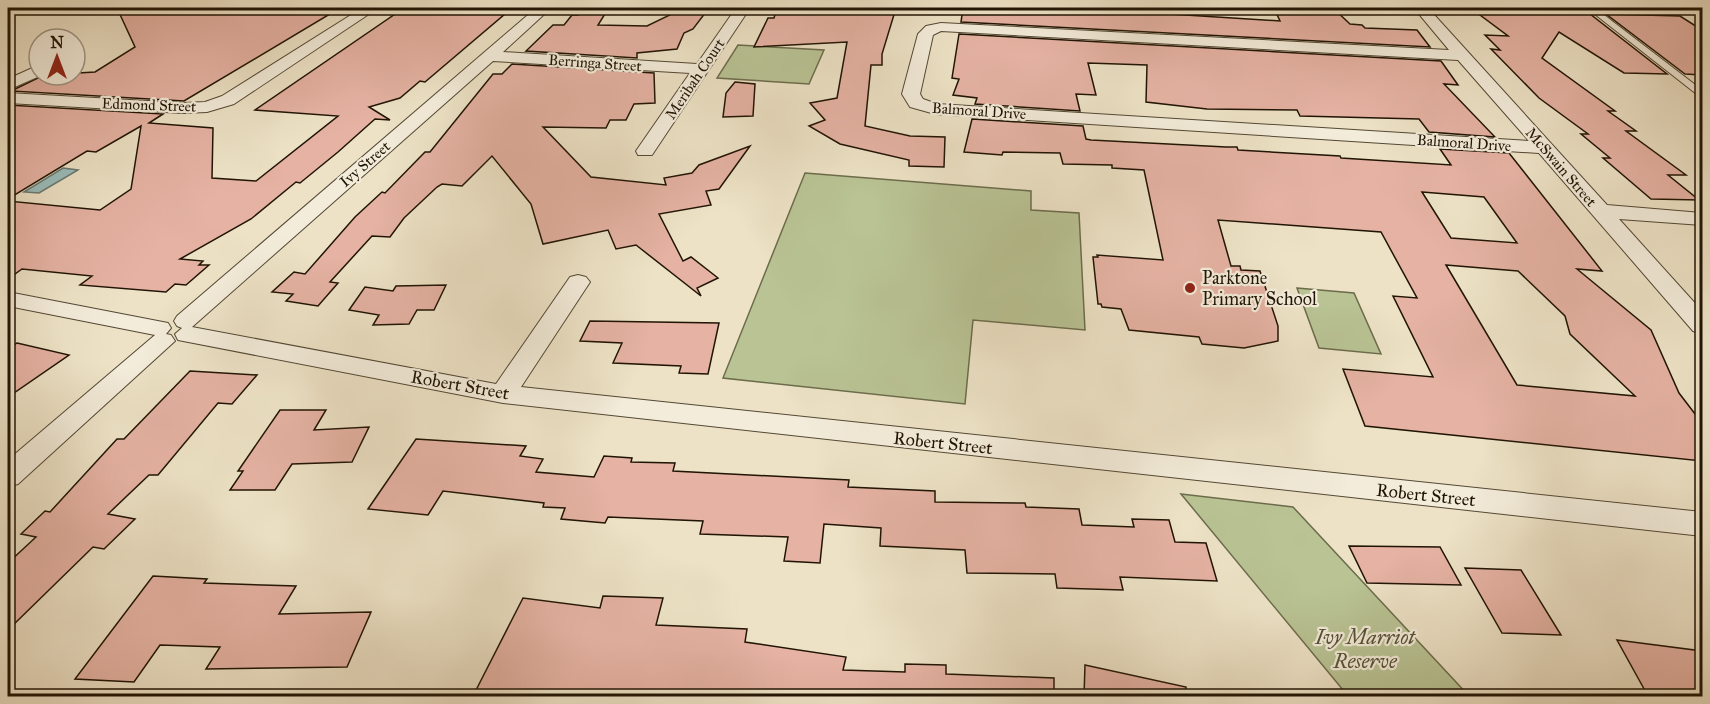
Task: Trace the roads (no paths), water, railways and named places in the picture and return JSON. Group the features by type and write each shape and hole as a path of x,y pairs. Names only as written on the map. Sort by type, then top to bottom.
{"street":[{"name":"Edmond Street","path":"8,98 183,108 207,107 228,100 371,8"},
{"name":"Ivy Street","path":"8,476 544,8"},
{"name":"Meribah Court","path":"645,151 743,8"},
{"name":"McSwain Street","path":"1421,8 1702,326"},
{"name":"Balmoral Drive","path":"1461,55 941,27 931,29 926,34 911,94 916,103 935,109 1544,148"},
{"name":"Berringa Street","path":"489,56 702,69"},
{"path":"8,85 27,76"},
{"path":"1600,211 1702,219"},
{"path":"503,394 578,282"},
{"name":"Robert Street","path":"8,299 503,394 1702,524"}],"lane":[{"path":"1591,8 1702,94"}],"water":[{"path":"63,168 78,170 39,193 24,192"}],"place":[{"name":"Parktone Primary School","path":"1190,288"}],"park label":[{"name":"Ivy Marriot Reserve","path":"1365,649"}]}
